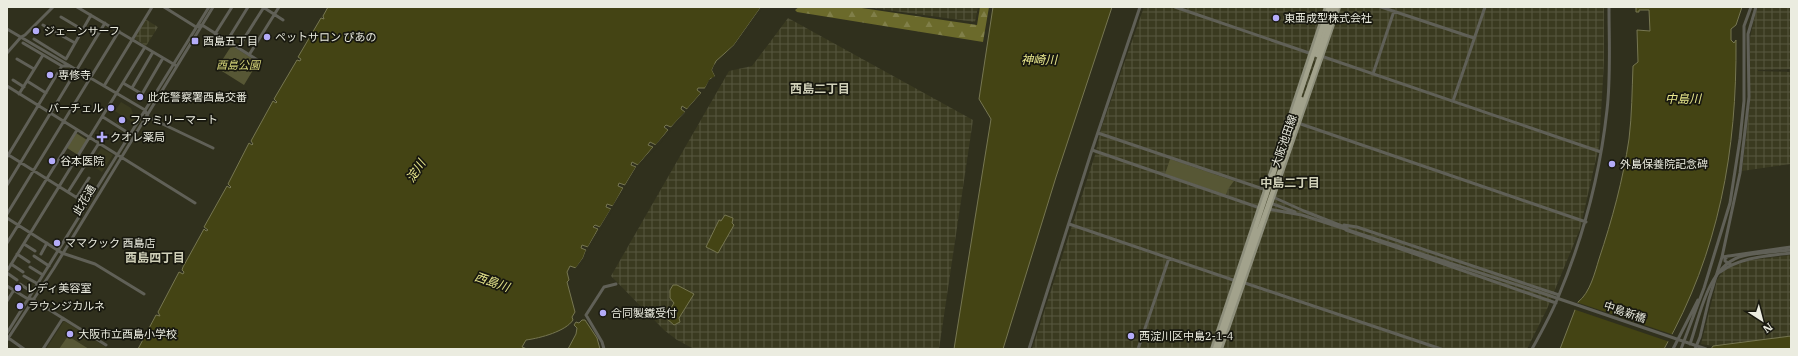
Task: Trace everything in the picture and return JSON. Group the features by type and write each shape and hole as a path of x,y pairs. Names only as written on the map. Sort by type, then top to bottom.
{"highway":[{"path":"1317,55 1329,7"},
{"path":"1213,349 1324,27 1333,7"},
{"path":"1219,349 1338,7"},
{"path":"1267,183 1276,171 1315,59 1324,27"}],"main road":[{"name":"大阪池田線","path":"1213,349 1326,7"},
{"name":"大阪池田線","path":"1219,349 1300,124 1338,7"}],"street":[{"path":"7,53 20,37 25,35 53,7"},
{"path":"77,7 175,65"},
{"path":"104,86 152,7"},
{"path":"164,7 196,27 202,25 259,61"},
{"name":"此花通","path":"8,339 62,253 119,156 147,114 196,27 209,7"},
{"name":"此花通","path":"119,156 130,134 145,110 213,7"},
{"path":"215,34 232,7"},
{"path":"227,41 248,7"},
{"path":"238,48 263,7 283,20"},
{"path":"249,55 279,7"},
{"path":"1029,349 1092,150 1140,7"},
{"path":"1175,7 1601,152"},
{"path":"1381,7 1474,38"},
{"path":"1453,101 1484,7"},
{"path":"1532,349 1556,303 1586,222 1601,152 1607,109 1610,62 1609,7"},
{"path":"1682,349 1704,288 1726,217 1737,166 1744,101 1744,26 1751,7"},
{"path":"1695,349 1700,337 1722,257 1740,173 1749,97 1748,34 1756,7"},
{"path":"1373,74 1394,11"},
{"path":"66,59 91,16"},
{"path":"61,17 83,30"},
{"path":"7,185 105,23"},
{"path":"42,25 75,44"},
{"path":"7,29 145,110 148,117 213,148"},
{"path":"7,214 119,32"},
{"path":"34,39 66,59 71,66"},
{"path":"23,43 62,66 71,66"},
{"path":"17,280 7,272 11,264 145,47"},
{"path":"132,88 153,52"},
{"path":"19,94 43,54"},
{"path":"123,83 142,94 163,58"},
{"path":"18,59 34,69"},
{"path":"62,66 7,155 34,170 89,205"},
{"path":"13,80 24,87"},
{"path":"27,81 46,93"},
{"path":"7,86 195,204"},
{"path":"103,117 130,134"},
{"path":"1288,120 1586,222"},
{"path":"7,243 77,130"},
{"path":"1098,133 1265,190 1274,198 1340,226 1353,234 1556,303"},
{"path":"68,192 99,143"},
{"path":"1092,150 1259,208 1302,215"},
{"path":"77,197 89,178"},
{"path":"1265,190 1266,198 1272,204 1302,215 1340,226 1357,227 1559,295"},
{"name":"此花通","path":"7,333 58,250 89,205"},
{"path":"7,218 62,253 95,264 144,294"},
{"path":"1069,224 1441,349"},
{"name":"中島新橋","path":"1340,226 1706,349"},
{"path":"41,254 48,243"},
{"path":"24,244 35,251"},
{"path":"1722,257 1734,254 1791,248"},
{"path":"1690,344 1709,288 1714,277 1722,267 1738,258 1791,248"},
{"path":"1734,254 1725,259 1728,264 1791,253"},
{"path":"17,254 29,262"},
{"path":"34,256 49,266"},
{"path":"1138,349 1169,258"},
{"path":"1715,279 1721,272 1734,263"},
{"path":"11,264 23,272"},
{"path":"30,267 43,275"},
{"path":"24,276 38,284"},
{"path":"20,284 32,292"},
{"path":"604,349 602,342 586,315 604,287 616,284"},
{"path":"7,286 28,299 32,299 106,345"},
{"path":"1673,349 1704,288"},
{"path":"7,301 14,290"},
{"path":"44,349 63,318"},
{"path":"8,339 24,349"}],"shaded area":[{"path":"865,7 978,7 975,22"},
{"path":"1144,7 1604,7 1604,62 1599,146 1580,229 1547,309 1527,349 1032,349 1095,155 1101,129"},
{"path":"1759,7 1791,7 1791,69 1758,71 1791,72 1791,164 1742,171 1750,103 1750,38 1756,11"},
{"path":"788,18 973,120 939,349 694,349 677,340 664,330 611,276 729,71 752,66"},
{"path":"145,19 158,27 146,46 134,38"},
{"path":"121,102 131,108 135,120 133,122 127,119 122,127 116,123 121,115 115,111"},
{"path":"101,148 113,155 102,172 91,165"},
{"path":"1791,255 1791,336 1713,346 1701,344 1717,280 1723,271 1751,260"},
{"name":"大阪市立酉島小学校","path":"64,321 106,347 105,349 46,349"}],"green space":[{"path":"799,7 855,7 977,25 980,7 989,7 983,42 797,12 795,10"},
{"name":"酉島公園","path":"234,47 258,62 244,85 217,68 230,48"},
{"path":"76,133 87,140 78,155 67,148"},
{"path":"1170,159 1234,181 1228,189 1226,195 1165,174"},
{"path":"68,336 89,349 59,349"}],"water":[{"path":"328,7 761,7 734,45 716,61 712,70 715,76 713,79 711,78 705,88 698,88 697,90 701,93 687,109 682,106 681,109 685,112 671,127 666,125 664,127 668,130 656,145 650,142 648,145 653,147 638,165 632,162 631,165 636,167 625,185 619,183 618,186 623,188 613,206 607,204 606,207 611,209 600,227 595,225 593,227 598,229 588,247 582,245 581,248 586,250 583,258 576,268 570,266 567,272 569,280 567,282 575,312 572,317 573,320 570,324 559,331 539,338 526,340 522,347 527,349 138,349 156,315 160,316 158,312 179,272 183,274 183,267 204,229 206,231 208,230 204,227 227,186 230,188 231,187 228,184 249,143 252,145 253,144 251,141 273,101 276,103 277,102 274,99 297,60 300,61 301,59 298,57 321,18 324,19 323,16"},
{"name":"神崎川","path":"993,7 1112,7 1056,177 1003,349 954,349 991,119 979,99"},
{"name":"中島川","path":"1636,7 1742,7 1736,25 1731,29 1731,40 1734,43 1736,40 1733,121 1721,200 1699,275 1683,312 1664,349 1560,349 1578,302 1586,293 1594,276 1617,200 1627,154 1630,130 1633,66 1638,62 1637,30 1650,31 1649,10 1639,10 1639,12 1636,12"},
{"path":"725,215 733,218 732,223 734,225 718,253 706,247 719,220 721,221"},
{"path":"673,285 677,285 694,294 679,318 680,322 674,325 666,318 674,303 670,298 670,290"},
{"path":"582,320 585,320 597,338 600,349 568,349 576,334 577,328 574,325 576,322 579,323"},
{"path":"1791,336 1791,349 1711,349 1713,346"}],"pier":[{"path":"761,7 763,7 739,42 715,66 714,72 717,77 715,80 711,81 704,90 709,80 715,76 712,70 714,65 734,45"},
{"path":"702,92 703,95 686,111 659,145 638,167 590,248 587,249 585,259 577,270 574,270 583,258 586,250 636,167"},
{"path":"1576,302 1674,335 1670,342 1573,309"}],"place":[{"name":"東亜成型株式会社","path":"1276,18"},
{"name":"ジェーンサーフ","path":"36,31"},
{"name":"ペットサロン ぴあの","path":"267,37"},
{"name":"酉島五丁目","path":"195,41"},
{"name":"専修寺","path":"50,75"},
{"name":"此花警察署酉島交番","path":"140,97"},
{"name":"バーチェル","path":"111,108"},
{"name":"ファミリーマート","path":"122,120"},
{"name":"クオレ薬局","path":"102,137"},
{"name":"谷本医院","path":"52,161"},
{"name":"外島保養院記念碑","path":"1612,164"},
{"name":"ママクック 酉島店","path":"57,243"},
{"name":"レディ美容室","path":"18,288"},
{"name":"ラウンジカルネ","path":"20,306"},
{"name":"合同製鐵受付","path":"603,313"},
{"name":"大阪市立酉島小学校","path":"70,334"},
{"name":"西淀川区中島2-1-4","path":"1131,336"}],"district":[{"name":"西島二丁目","path":"820,89"},
{"name":"中島二丁目","path":"1290,183"},
{"name":"酉島四丁目","path":"155,258"}],"water label":[{"name":"淀川","path":"416,171"},
{"name":"西島川","path":"492,282"}]}
